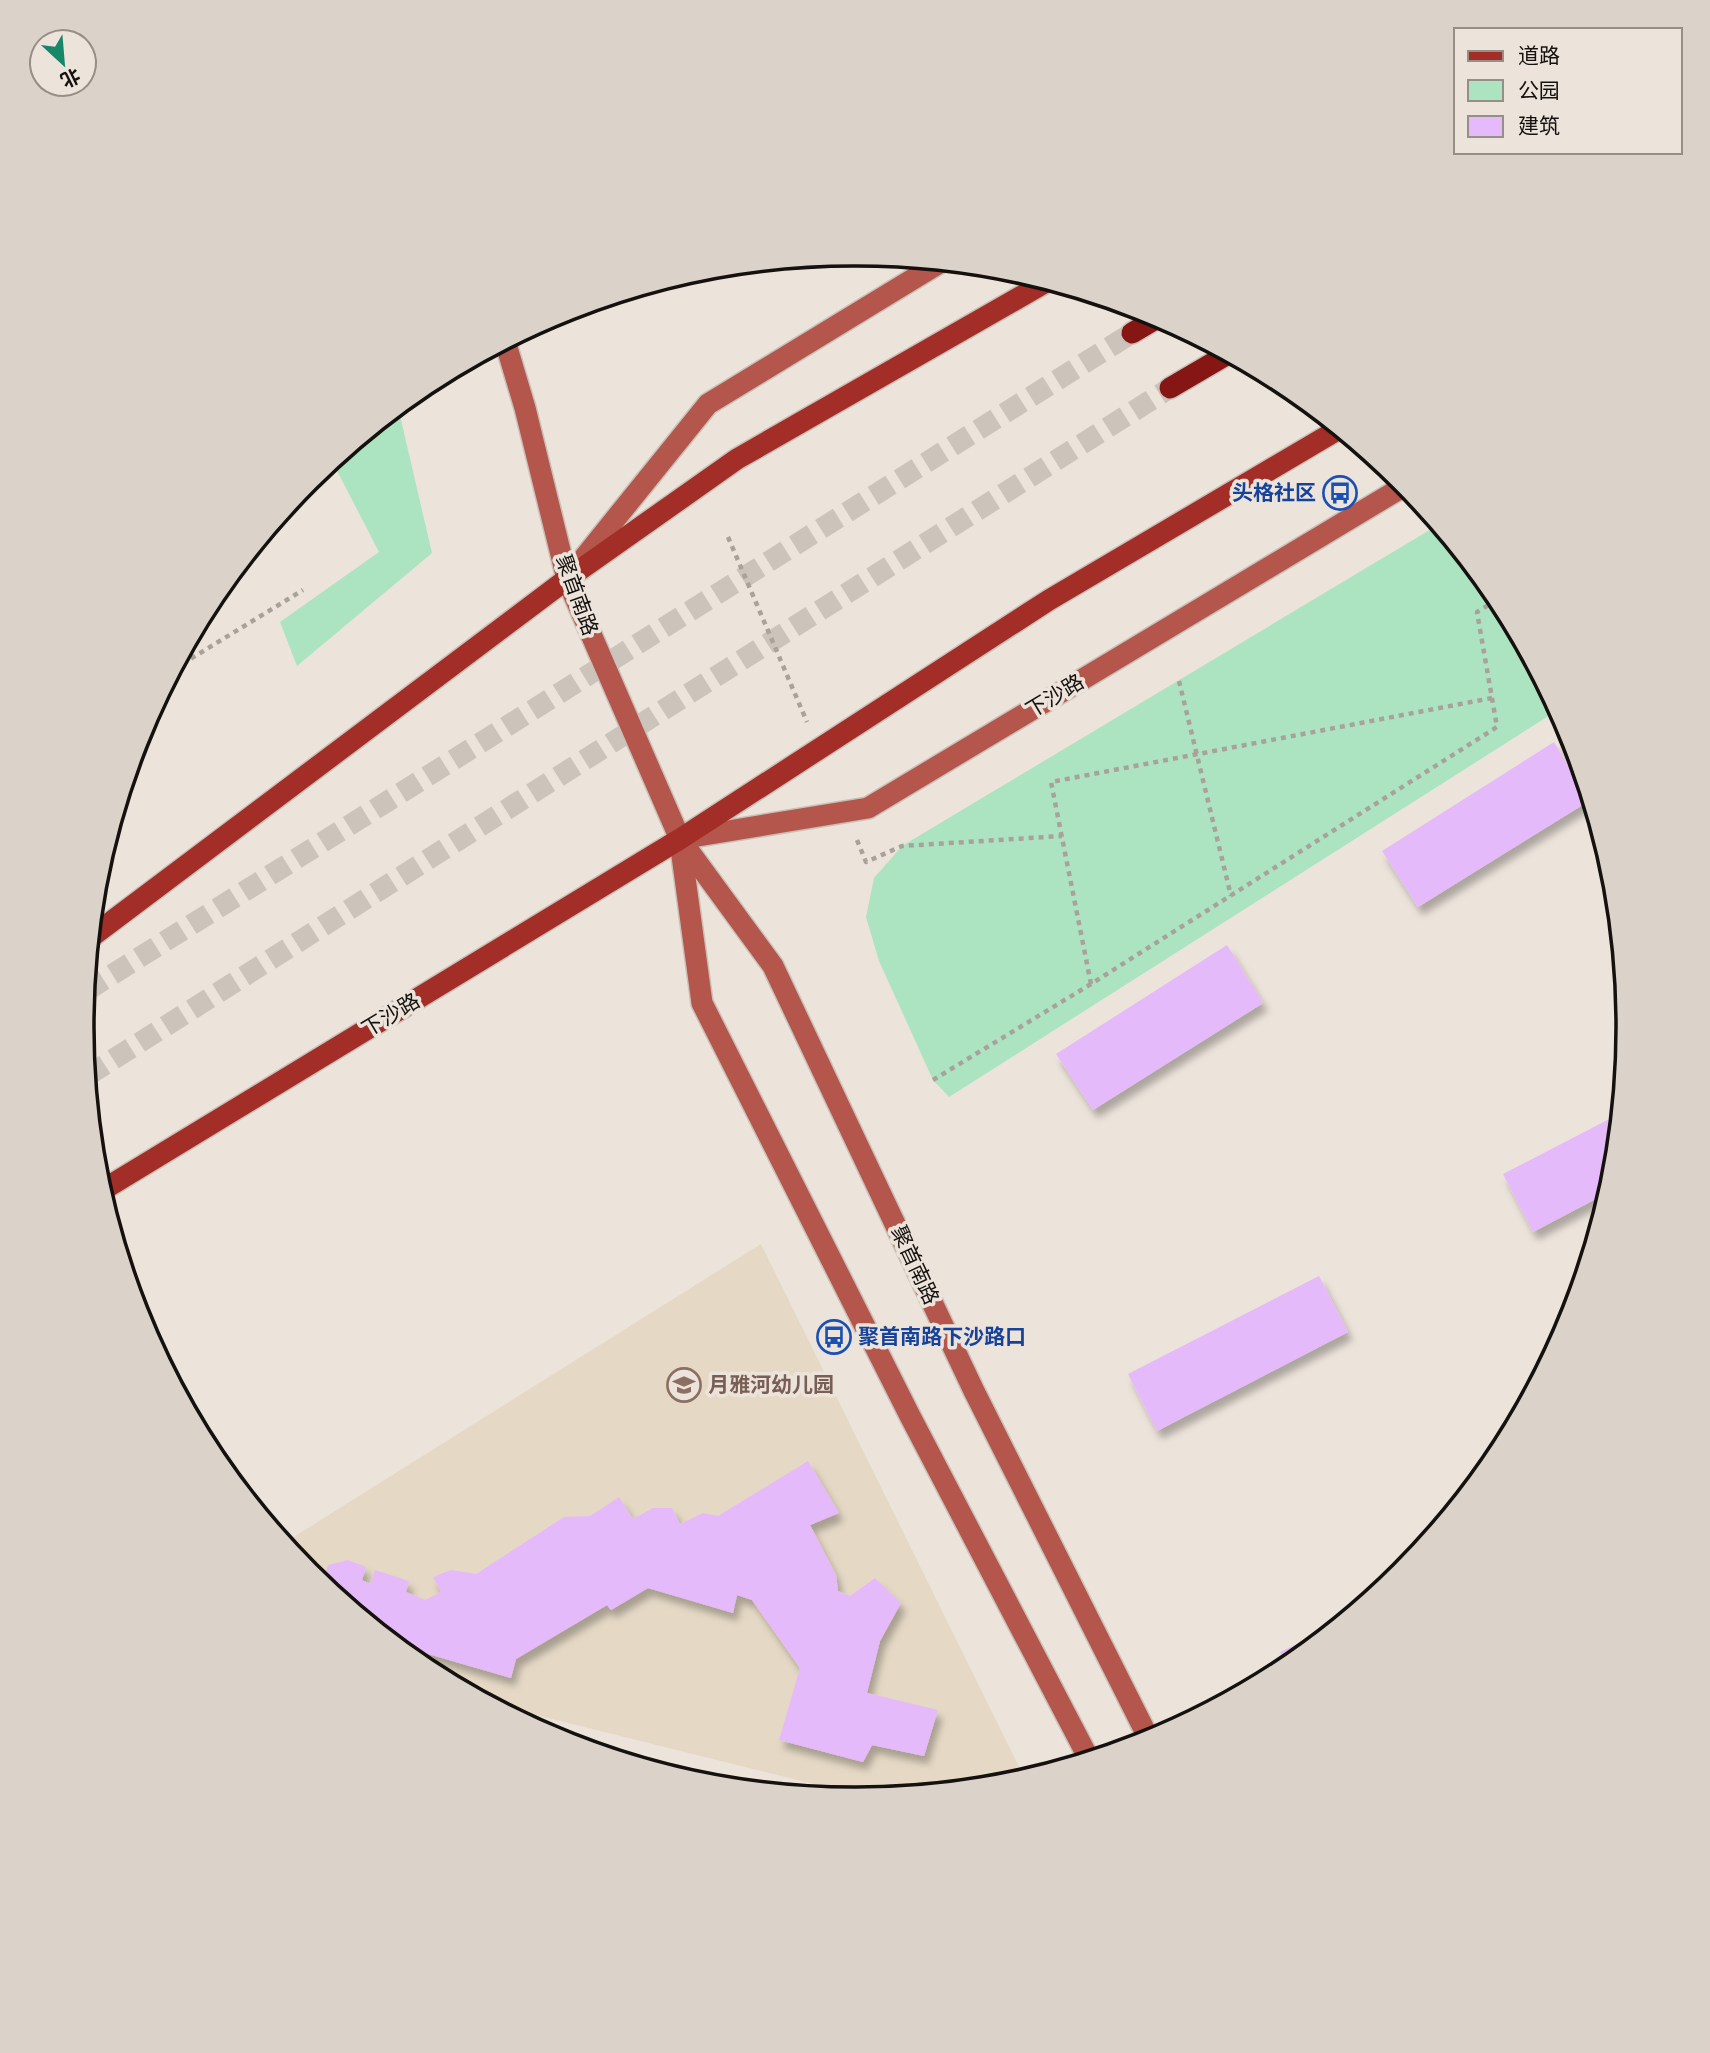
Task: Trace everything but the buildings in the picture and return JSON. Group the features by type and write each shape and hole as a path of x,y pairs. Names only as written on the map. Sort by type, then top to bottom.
{"highway":[{"path":"1132,333 1147,324"},
{"path":"1170,388 1219,359"}],"main road":[{"path":"101,930 567,579 737,459 1035,288"},
{"name":"下沙路","path":"111,1185 680,839 1049,600 1331,434"}],"street":[{"path":"567,579 708,404 927,270"},
{"name":"聚首南路","path":"508,350 525,408 567,579 680,839 773,966 974,1391 1144,1730"},
{"name":"下沙路","path":"680,839 868,808 1395,491"},
{"name":"聚首南路","path":"680,839 702,1003 910,1416 1085,1751"}],"path":[{"path":"189,660 303,590"},
{"path":"933,1080 1091,984 1497,727 1477,612 1488,605"},
{"path":"1179,681 1231,896"},
{"path":"1091,984 1051,782 1492,698"}],"shaded area":[{"name":"月雅河幼儿园","path":"761,1244 1020,1768 954,1780 905,1785 820,1786 528,1713 432,1659 392,1630 317,1564 292,1538"}],"green space":[{"path":"400,417 432,553 297,666 280,622 379,552 337,471"},
{"path":"1431,529 1487,604 1514,646 1549,716 949,1097 933,1080 879,961 866,917 874,878 902,846"}],"tunnel":[{"path":"96,985 1132,333"},
{"path":"96,1070 1170,388"}],"place":[{"name":"头格社区","path":"1340,493"},
{"name":"聚首南路下沙路口","path":"834,1337"},
{"name":"月雅河幼儿园","path":"684,1385"}]}
